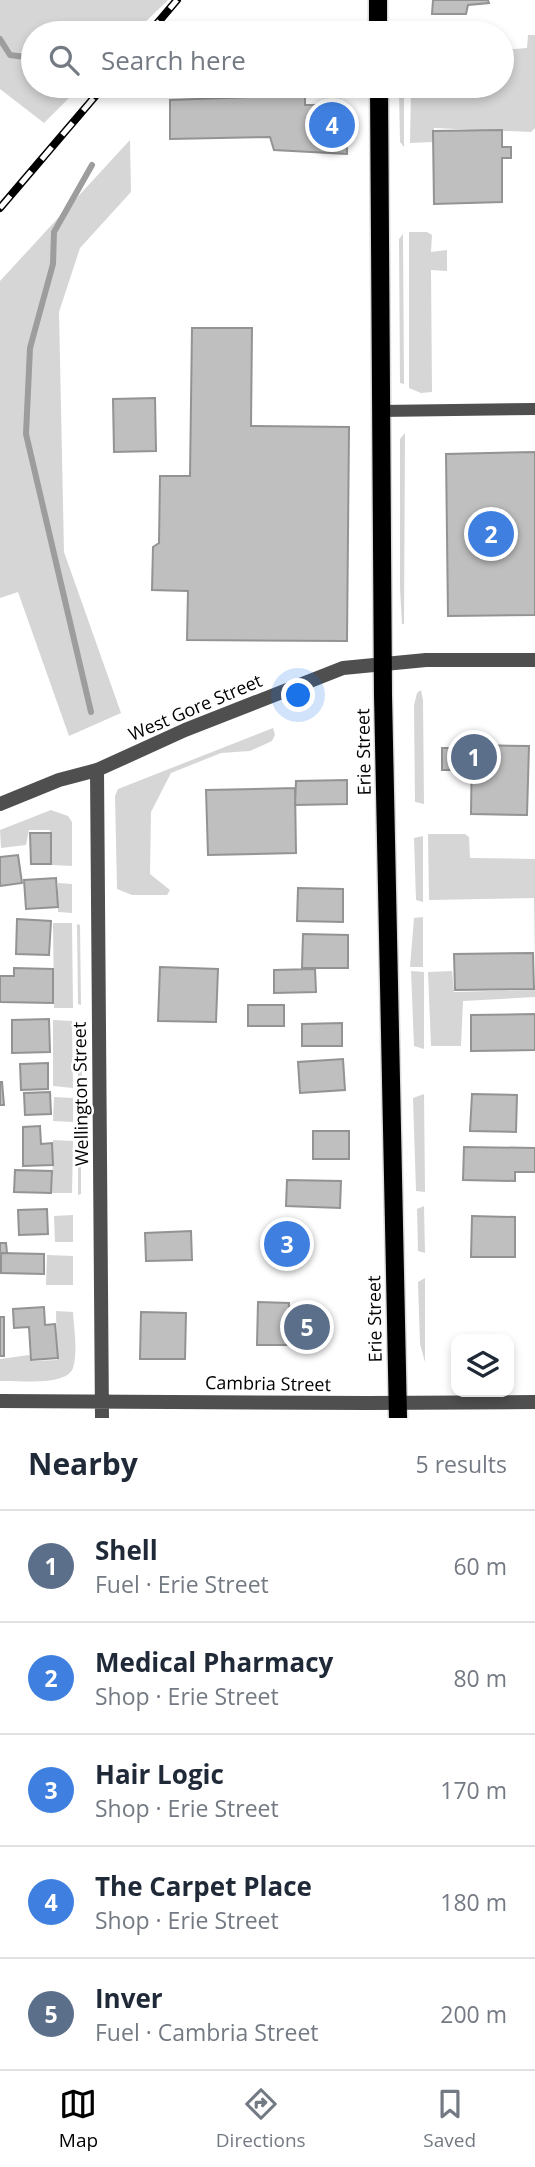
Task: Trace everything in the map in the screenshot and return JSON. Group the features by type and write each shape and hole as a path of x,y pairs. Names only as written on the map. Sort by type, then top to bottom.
{"main road":[{"path":"378,0 378,21"},
{"name":"Erie Street","path":"379,98 382,663 397,1410"}],"street":[{"name":"West Gore Street","path":"0,804 96,769 185,730 343,668 426,660 535,660"},
{"name":"Wellington Street","path":"96,769 102,1418"},
{"name":"Cambria Street","path":"0,1401 102,1400 397,1410 535,1402"}],"lane":[{"path":"380,411 535,409"}],"shaded area":[{"path":"0,0 168,0 146,21 21,21 21,98 69,98 44,123 0,89"},
{"path":"528,35 535,35 535,128 531,132 434,128 433,142 410,143 411,98 514,98 514,49 527,48"},
{"path":"399,98 404,98 404,147 400,142"},
{"path":"130,140 131,192 80,248 59,312 64,552 121,713 69,736 18,592 0,598 0,281"},
{"path":"409,232 427,232 432,235 431,252 447,250 447,271 431,270 432,392 421,393 409,388"},
{"path":"403,234 404,384 400,383 399,239"},
{"path":"405,433 404,624 402,624 400,439"},
{"path":"421,690 424,804 415,802 414,705 417,693"},
{"path":"273,728 275,735 272,741 250,751 221,753 171,773 151,812 150,874 170,890 167,895 132,895 117,889 115,796 118,789"},
{"path":"51,810 68,816 72,822 72,866 52,865 50,830 29,830 26,845 1,848 0,830"},
{"path":"428,834 465,834 469,837 470,858 535,859 535,962 534,898 429,900"},
{"path":"423,836 423,902 416,900 414,838"},
{"path":"58,883 72,884 72,913 58,912"},
{"path":"423,917 423,967 410,967 414,918"},
{"path":"53,923 72,923 73,1008 54,1008"},
{"path":"77,924 80,925 81,1005 78,1004"},
{"path":"411,971 424,972 424,1049 414,1046"},
{"path":"452,971 454,992 535,990 535,997 463,1001 461,1046 431,1046 428,972"},
{"path":"53,1020 72,1021 73,1088 53,1086"},
{"path":"77,1022 81,1023 82,1086 78,1086"},
{"path":"424,1094 425,1192 416,1191 413,1098"},
{"path":"54,1097 73,1098 73,1122 53,1121"},
{"path":"78,1136 81,1136 81,1194 78,1195"},
{"path":"53,1140 73,1141 72,1193 52,1193"},
{"path":"424,1206 425,1253 418,1251 417,1209"},
{"path":"73,1215 73,1242 55,1242 54,1216"},
{"path":"47,1255 73,1256 73,1285 46,1285"},
{"path":"425,1278 425,1362 420,1344 418,1282"},
{"path":"56,1311 73,1312 75,1354 73,1368 69,1374 51,1380 0,1381 0,1359 29,1355 33,1361 57,1360"}],"building":[{"path":"433,0 488,0 489,3 468,5 466,14 432,14"},
{"path":"305,98 305,105 346,105 347,154 274,150 270,137 170,139 170,100"},
{"path":"502,130 502,147 511,147 511,158 502,158 502,202 434,204 433,131"},
{"path":"192,328 252,328 251,426 349,427 347,641 187,640 188,591 152,590 153,547 159,543 160,476 190,476"},
{"path":"155,398 156,451 114,452 113,399"},
{"path":"535,452 535,615 448,616 446,454"},
{"path":"472,745 529,746 527,815 471,814"},
{"path":"442,748 465,748 466,770 442,770"},
{"path":"347,780 347,804 295,805 296,781"},
{"path":"295,788 296,853 208,855 206,790"},
{"path":"30,833 51,833 51,864 31,864"},
{"path":"18,855 22,883 0,886 0,857"},
{"path":"56,878 58,907 26,909 24,880"},
{"path":"298,888 343,889 343,922 297,921"},
{"path":"17,919 51,921 49,955 16,954"},
{"path":"303,934 348,935 348,968 302,968"},
{"path":"533,953 534,989 455,990 454,954"},
{"path":"160,967 218,969 216,1022 158,1021"},
{"path":"14,968 53,969 53,1003 0,1002 0,976 14,976"},
{"path":"315,969 316,992 274,993 274,970"},
{"path":"248,1005 284,1005 284,1026 248,1026"},
{"path":"535,1014 535,1050 471,1051 471,1015"},
{"path":"49,1019 50,1052 12,1053 12,1020"},
{"path":"342,1023 342,1046 302,1046 302,1024"},
{"path":"343,1059 345,1090 300,1093 298,1062"},
{"path":"48,1063 48,1089 21,1090 20,1064"},
{"path":"2,1082 4,1105 0,1105"},
{"path":"50,1092 51,1114 25,1115 24,1093"},
{"path":"472,1094 517,1095 516,1132 470,1131"},
{"path":"40,1126 41,1144 52,1143 53,1165 23,1166 23,1127"},
{"path":"313,1131 349,1131 349,1159 313,1159"},
{"path":"464,1147 535,1148 535,1172 515,1172 515,1181 463,1180"},
{"path":"15,1170 52,1171 51,1193 14,1192"},
{"path":"287,1180 341,1181 340,1208 286,1206"},
{"path":"47,1209 48,1234 19,1235 18,1210"},
{"path":"472,1216 515,1217 515,1257 471,1257"},
{"path":"191,1231 192,1260 146,1261 145,1233"},
{"path":"263,1235 306,1235 306,1253 263,1253"},
{"path":"0,1243 6,1243 7,1253 0,1254"},
{"path":"1,1253 44,1254 44,1274 1,1273"},
{"path":"258,1302 289,1303 288,1345 257,1345"},
{"path":"44,1307 45,1325 55,1324 58,1358 31,1360 29,1327 14,1328 13,1309"},
{"path":"141,1312 186,1313 185,1359 140,1359"},
{"path":"0,1317 4,1317 4,1356 0,1356"}],"waterway":[{"path":"0,39 10,55 21,56"},
{"path":"91,712 26,434 30,348 53,264 54,232 92,165"}],"railway":[{"path":"159,21 177,0"},
{"path":"0,208 94,98"}],"place":[{"name":"The Carpet Place","path":"332,125"},
{"name":"Medical Pharmacy","path":"491,534"},
{"name":"Shell","path":"474,757"},
{"name":"Hair Logic","path":"287,1244"},
{"name":"Inver","path":"307,1327"}]}
